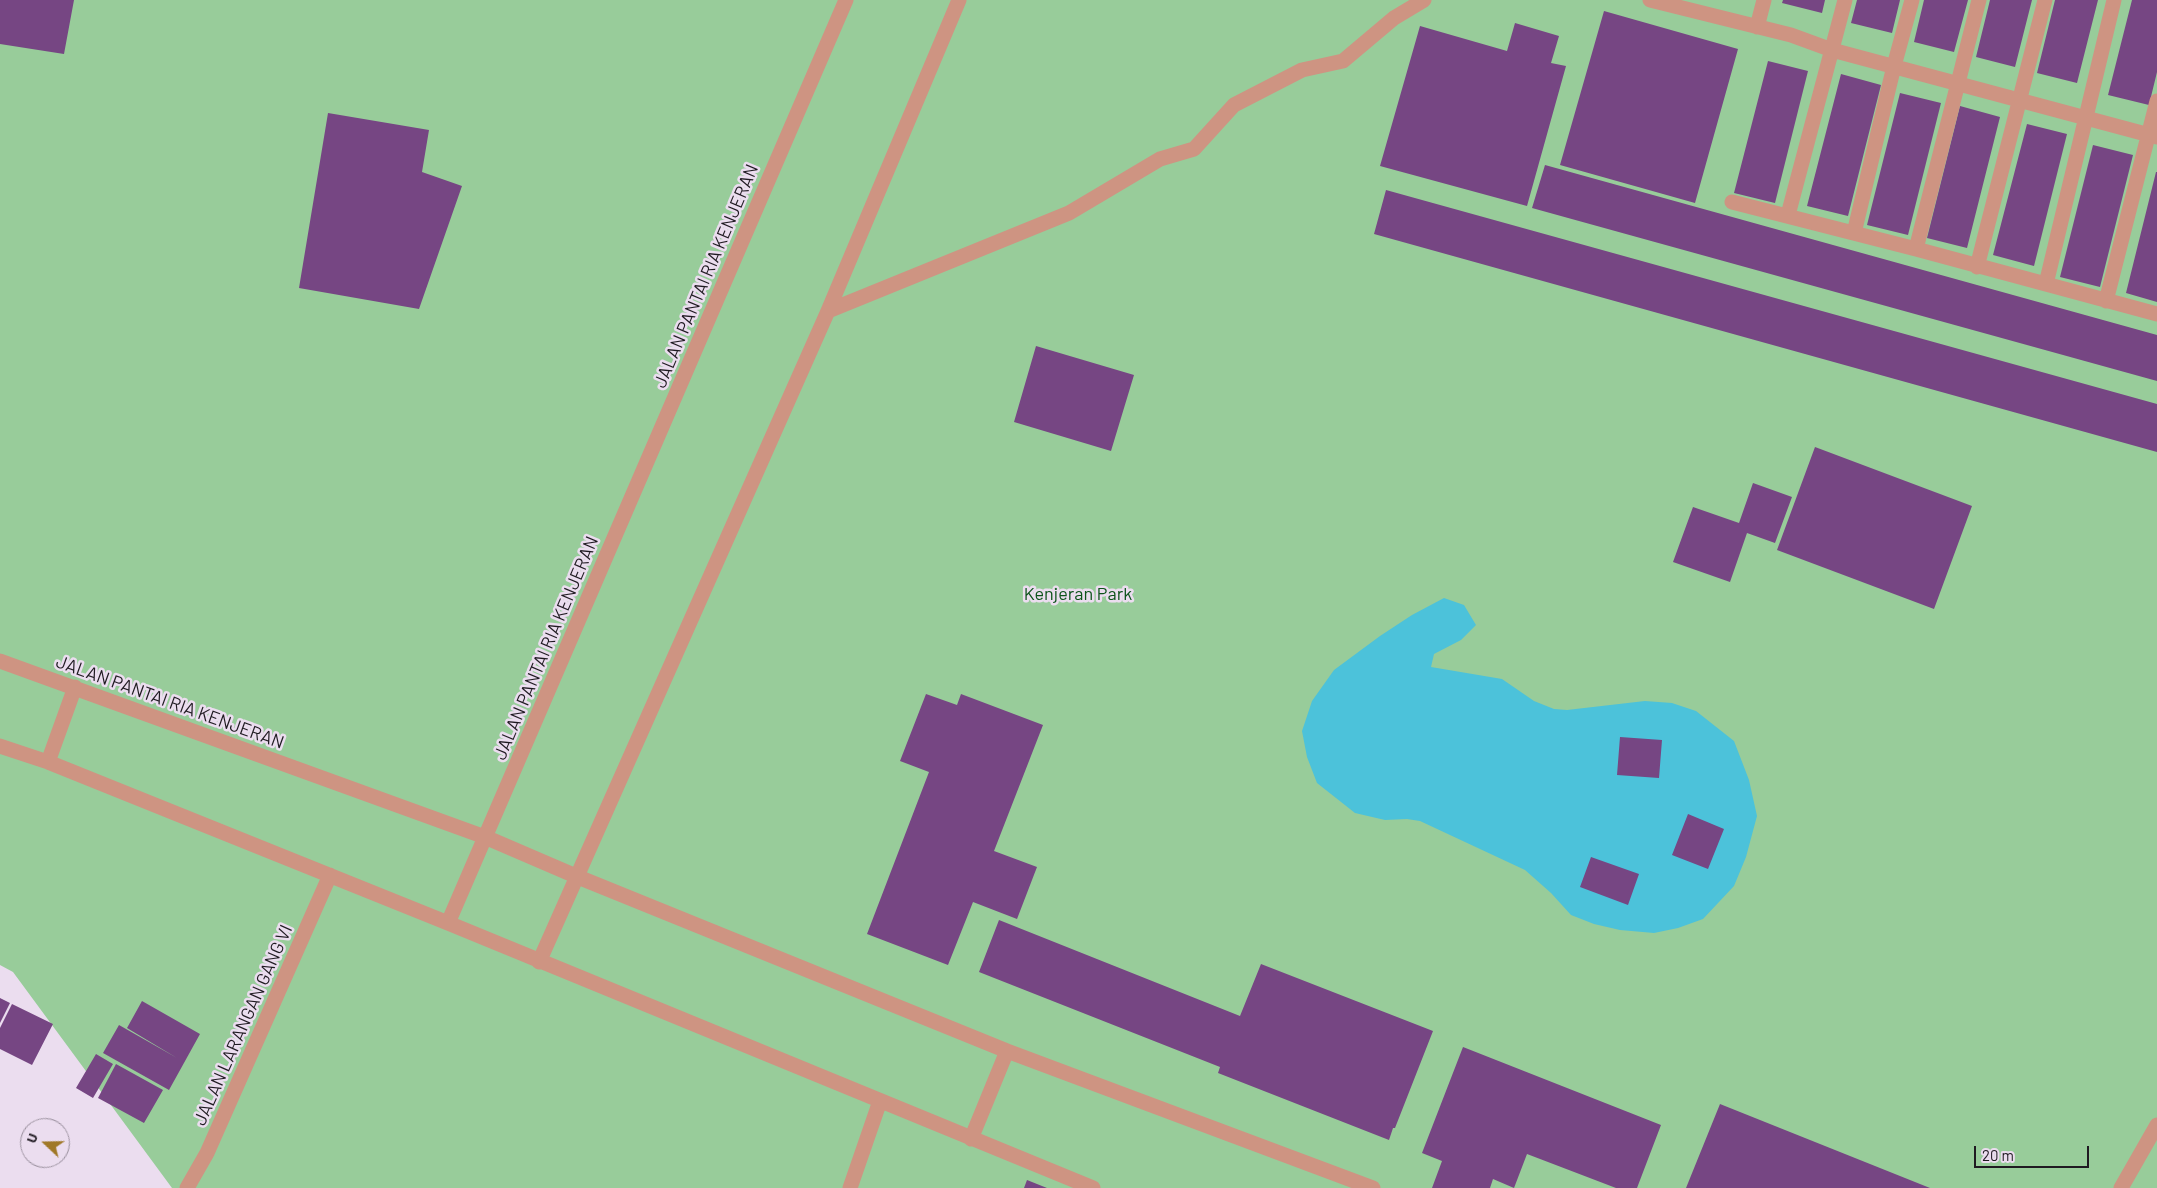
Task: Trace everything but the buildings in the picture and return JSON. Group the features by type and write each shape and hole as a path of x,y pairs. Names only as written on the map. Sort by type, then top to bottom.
{"street":[{"name":"JALAN PANTAI RIA KENJERAN","path":"0,661 486,837 846,0"},
{"path":"539,962 828,312 959,0"},
{"path":"828,312 1069,213 1160,159 1194,149 1234,105 1302,70 1343,61 1394,18 1424,0"},
{"path":"1650,0 1791,35 1832,50 2152,136"},
{"path":"1756,27 1764,0"},
{"path":"1788,215 1844,0"},
{"path":"1854,233 1894,66 1912,0"},
{"path":"1916,249 1979,0"},
{"path":"1977,267 2044,0"},
{"path":"2046,284 2114,0"},
{"path":"2106,301 2152,136 2157,101"},
{"path":"1732,202 1788,215 2157,314"},
{"path":"48,762 75,687"},
{"path":"0,746 48,762 330,875 1093,1188"},
{"path":"448,923 486,837 578,877 1007,1051 1373,1188"},
{"name":"JALAN LARANGAN GANG VI","path":"187,1188 207,1153 330,875"},
{"path":"971,1138 1007,1051"},
{"path":"850,1188 880,1101"},
{"path":"2121,1188 2157,1125"}],"green space":[{"name":"Kenjeran Park","path":"0,0 2157,0 2157,1188 172,1188 13,972 0,965"}],"water":[{"path":"1444,598 1464,605 1476,625 1461,640 1434,654 1431,667 1502,679 1534,701 1554,709 1567,710 1645,701 1672,703 1696,711 1734,741 1749,780 1757,816 1746,857 1734,886 1703,919 1678,928 1654,933 1620,930 1594,924 1571,915 1551,893 1525,870 1420,821 1407,819 1385,820 1355,813 1317,783 1307,757 1302,731 1312,701 1334,670 1412,615"}]}
